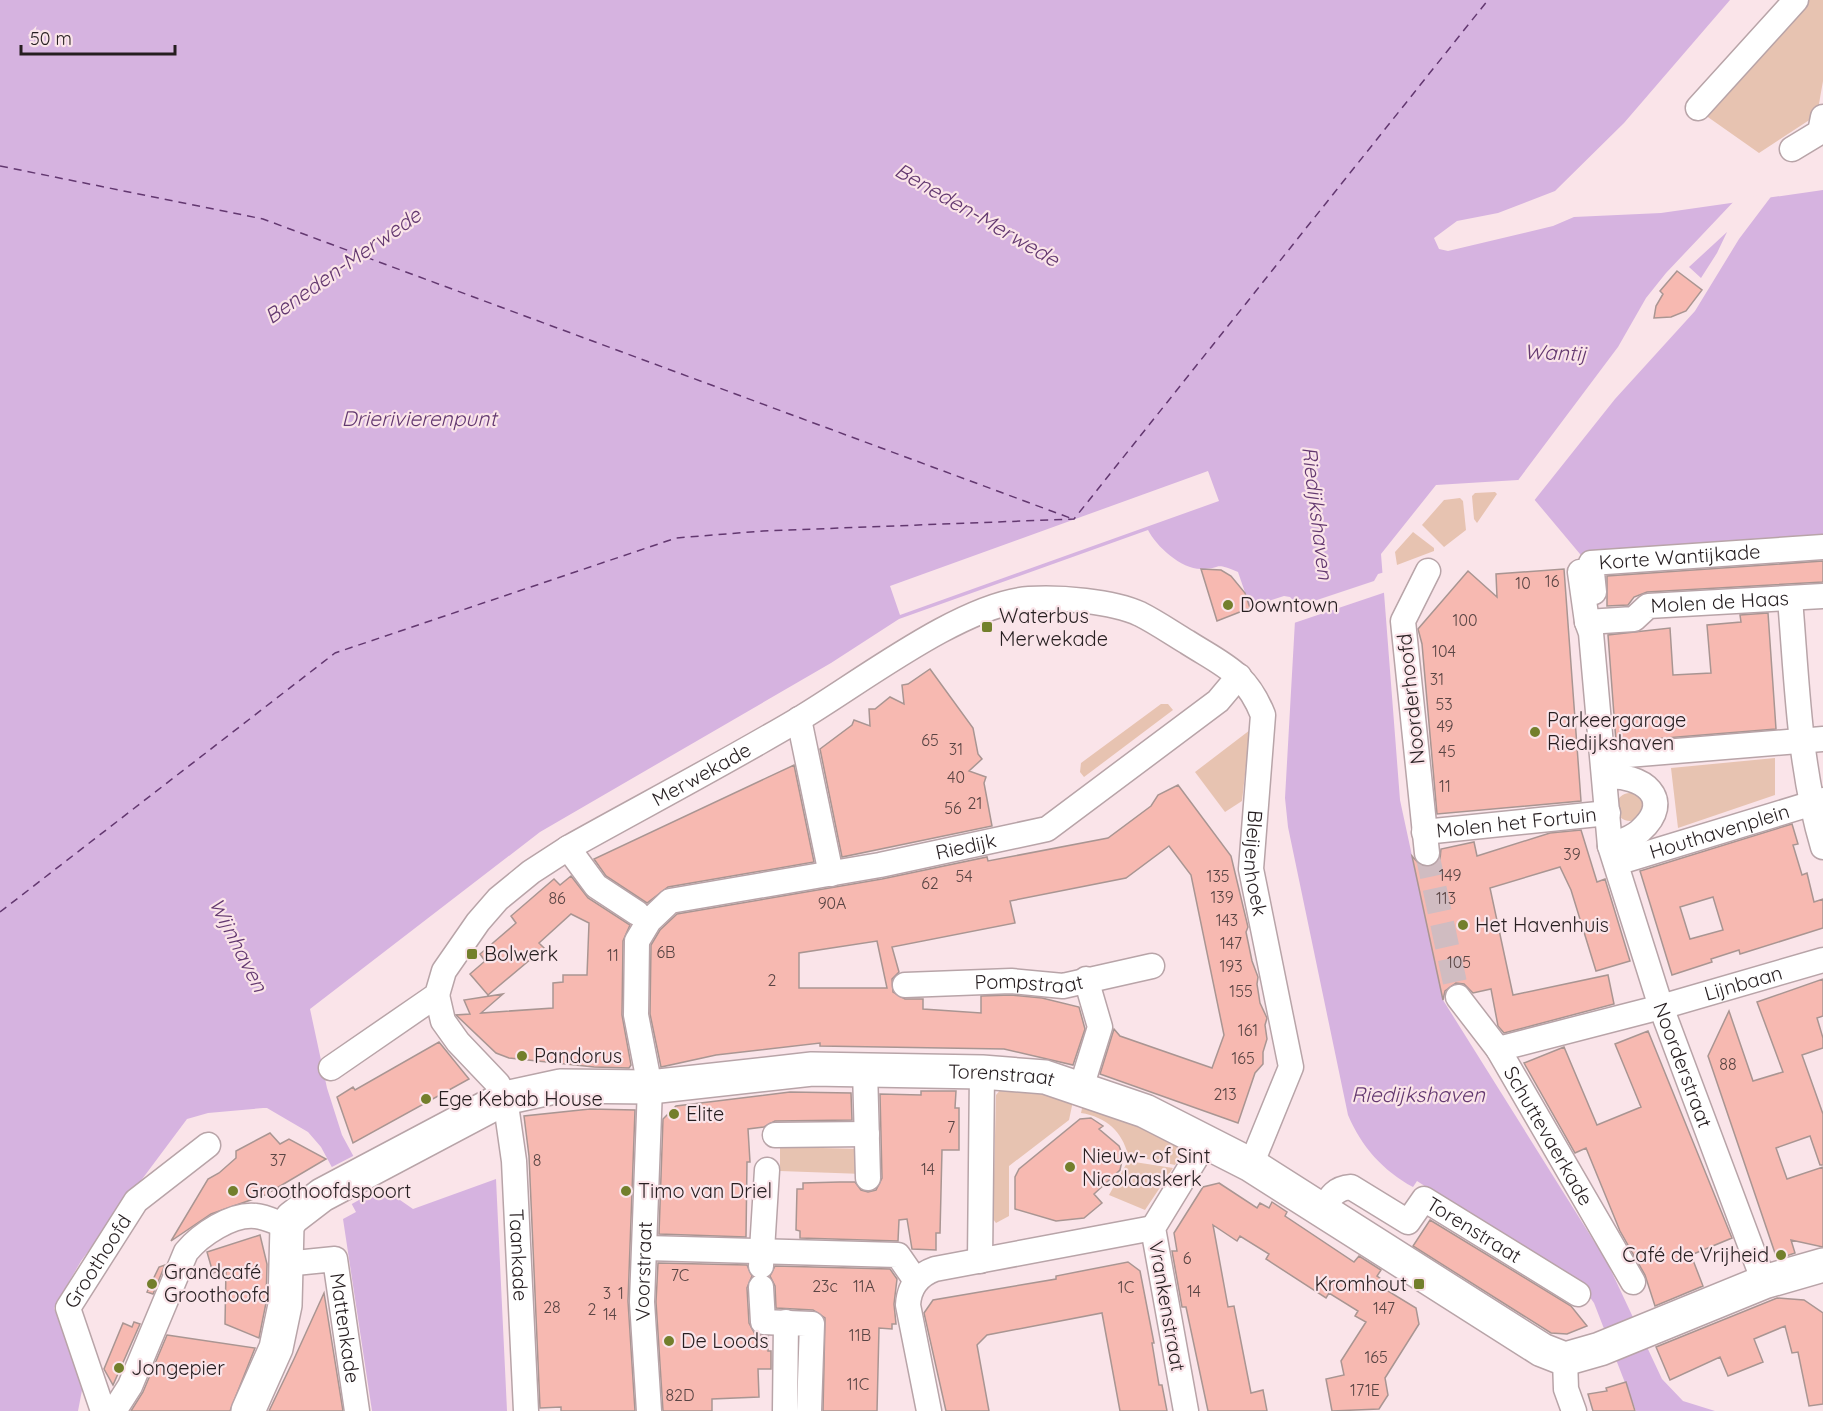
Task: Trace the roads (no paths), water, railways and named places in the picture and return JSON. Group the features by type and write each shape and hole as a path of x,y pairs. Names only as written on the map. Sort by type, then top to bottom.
{"street":[{"path":"1698,108 1797,0"},
{"path":"1792,149 1822,125"},
{"name":"Korte Wantijkade","path":"1586,614 1595,606 1591,563 1823,547"},
{"name":"Noorderhoofd","path":"1425,842 1403,621 1428,571"},
{"name":"Noorderstraat","path":"1580,572 1591,633 1613,855 1661,1007 1764,1282"},
{"name":"Molen de Haas","path":"1586,614 1634,619 1648,606 1823,597"},
{"name":"Merwekade","path":"437,996 444,971 478,922 498,899 531,872 568,848 799,719 928,638 1002,604 1027,599 1077,599 1138,613"},
{"path":"1790,599 1812,740 1816,801 1823,847"},
{"name":"Bleijenhoek","path":"1138,613 1215,658 1239,676 1254,693 1263,715 1251,869 1291,1066 1251,1165"},
{"name":"Riedijk","path":"643,917 670,901 831,874 994,842 1047,829 1218,701 1239,676"},
{"path":"799,719 831,874"},
{"path":"1604,767 1812,740"},
{"path":"1604,767 1617,776 1646,783 1652,792 1654,806 1651,819 1639,833 1613,855"},
{"name":"Houthavenplein","path":"1613,855 1816,801"},
{"name":"Molen het Fortuin","path":"1425,842 1608,813"},
{"path":"568,848 596,886 643,917"},
{"name":"Voorstraat","path":"643,917 638,941 636,1015 650,1087 646,1248 642,1302 649,1411"},
{"name":"Lijnbaan","path":"1498,1049 1661,1007 1823,960"},
{"name":"Pompstraat","path":"905,985 1011,981 1063,986 1152,966"},
{"path":"1081,1088 1100,1027 1086,979"},
{"path":"331,1068 437,996 443,1021 458,1042 498,1084 505,1098"},
{"name":"Schuttevaerkade","path":"1458,997 1498,1049 1633,1282"},
{"name":"Torenstraat","path":"287,1226 305,1206 505,1098 560,1086 650,1087 812,1069 982,1072 1045,1077 1144,1111 1251,1165 1542,1350 1565,1359"},
{"path":"865,1070 868,1178"},
{"path":"980,1262 982,1072"},
{"name":"Taankade","path":"505,1098 513,1141 526,1411"},
{"path":"775,1136 867,1134"},
{"name":"Vrankenstraat","path":"1186,1411 1153,1228 1205,1143"},
{"name":"Groothoofd","path":"103,1411 68,1308 136,1201 208,1145"},
{"path":"767,1170 762,1268 763,1322 812,1324 809,1411"},
{"name":"Torenstraat","path":"1323,1210 1329,1197 1340,1188 1351,1187 1408,1222 1424,1199 1578,1294"},
{"path":"114,1411 130,1386 186,1252 213,1229 242,1217 256,1216 287,1226 285,1305 276,1348 248,1411"},
{"path":"928,1411 908,1305 916,1281 935,1269 1153,1228"},
{"path":"646,1248 762,1268 898,1255 916,1281"},
{"name":"Mattenkade","path":"285,1264 335,1259 357,1411"},
{"path":"1574,1411 1566,1389 1565,1359 1600,1349 1764,1282 1823,1265"},
{"path":"785,1411 786,1322"}],"water":[{"path":"0,0 1730,0 1624,123 1555,191 1498,213 1457,221 1434,238 1439,249 1448,251 1553,226 1574,217 1661,213 1823,190 1823,543 1585,560 1518,480 1436,485 1381,554 1400,800 1443,1000 1607,1262 1662,1379 1683,1401 1715,1411 1636,1411 1594,1303 1584,1289 1417,1181 1413,1187 1402,1181 1374,1157 1359,1137 1348,1115 1288,827 1285,798 1296,603 1290,597 1284,596 1250,607 1238,572 1221,566 1201,569 1185,565 1170,556 1148,530 899,619 831,663 540,832 310,1009 327,1088 342,1135 375,1196 387,1191 413,1209 496,1179 507,1411 372,1411 343,1219 356,1212 321,1147 308,1132 267,1108 263,1108 208,1113 187,1119 81,1261 54,1308 84,1380 78,1411 0,1411"}],"tunnel":[{"path":"1427,853 1458,997"}],"place":[{"name":"Downtown","path":"1228,605"},
{"name":"Waterbus Merwekade","path":"987,627"},
{"name":"Parkeergarage Riedijkshaven","path":"1535,732"},
{"name":"Het Havenhuis","path":"1463,925"},
{"name":"Bolwerk","path":"472,954"},
{"name":"Pandorus","path":"522,1056"},
{"name":"Ege Kebab House","path":"426,1099"},
{"name":"Elite","path":"674,1114"},
{"name":"Nieuw- of Sint Nicolaaskerk","path":"1070,1167"},
{"name":"Groothoofdspoort","path":"233,1191"},
{"name":"Timo van Driel","path":"626,1191"},
{"name":"Café de Vrijheid","path":"1781,1255"},
{"name":"Grandcafé Groothoofd","path":"152,1284"},
{"name":"Kromhout","path":"1419,1284"},
{"name":"De Loods","path":"669,1341"},
{"name":"Jongepier","path":"119,1368"}],"water label":[{"name":"Beneden-Merwede","path":"977,215"},
{"name":"Beneden-Merwede","path":"343,266"},
{"name":"Wantij","path":"1555,353"},
{"name":"Drierivierenpunt","path":"419,419"},
{"name":"Riedijkshaven","path":"1317,513"},
{"name":"Wijnhaven","path":"238,945"},
{"name":"Riedijkshaven","path":"1418,1095"}]}
